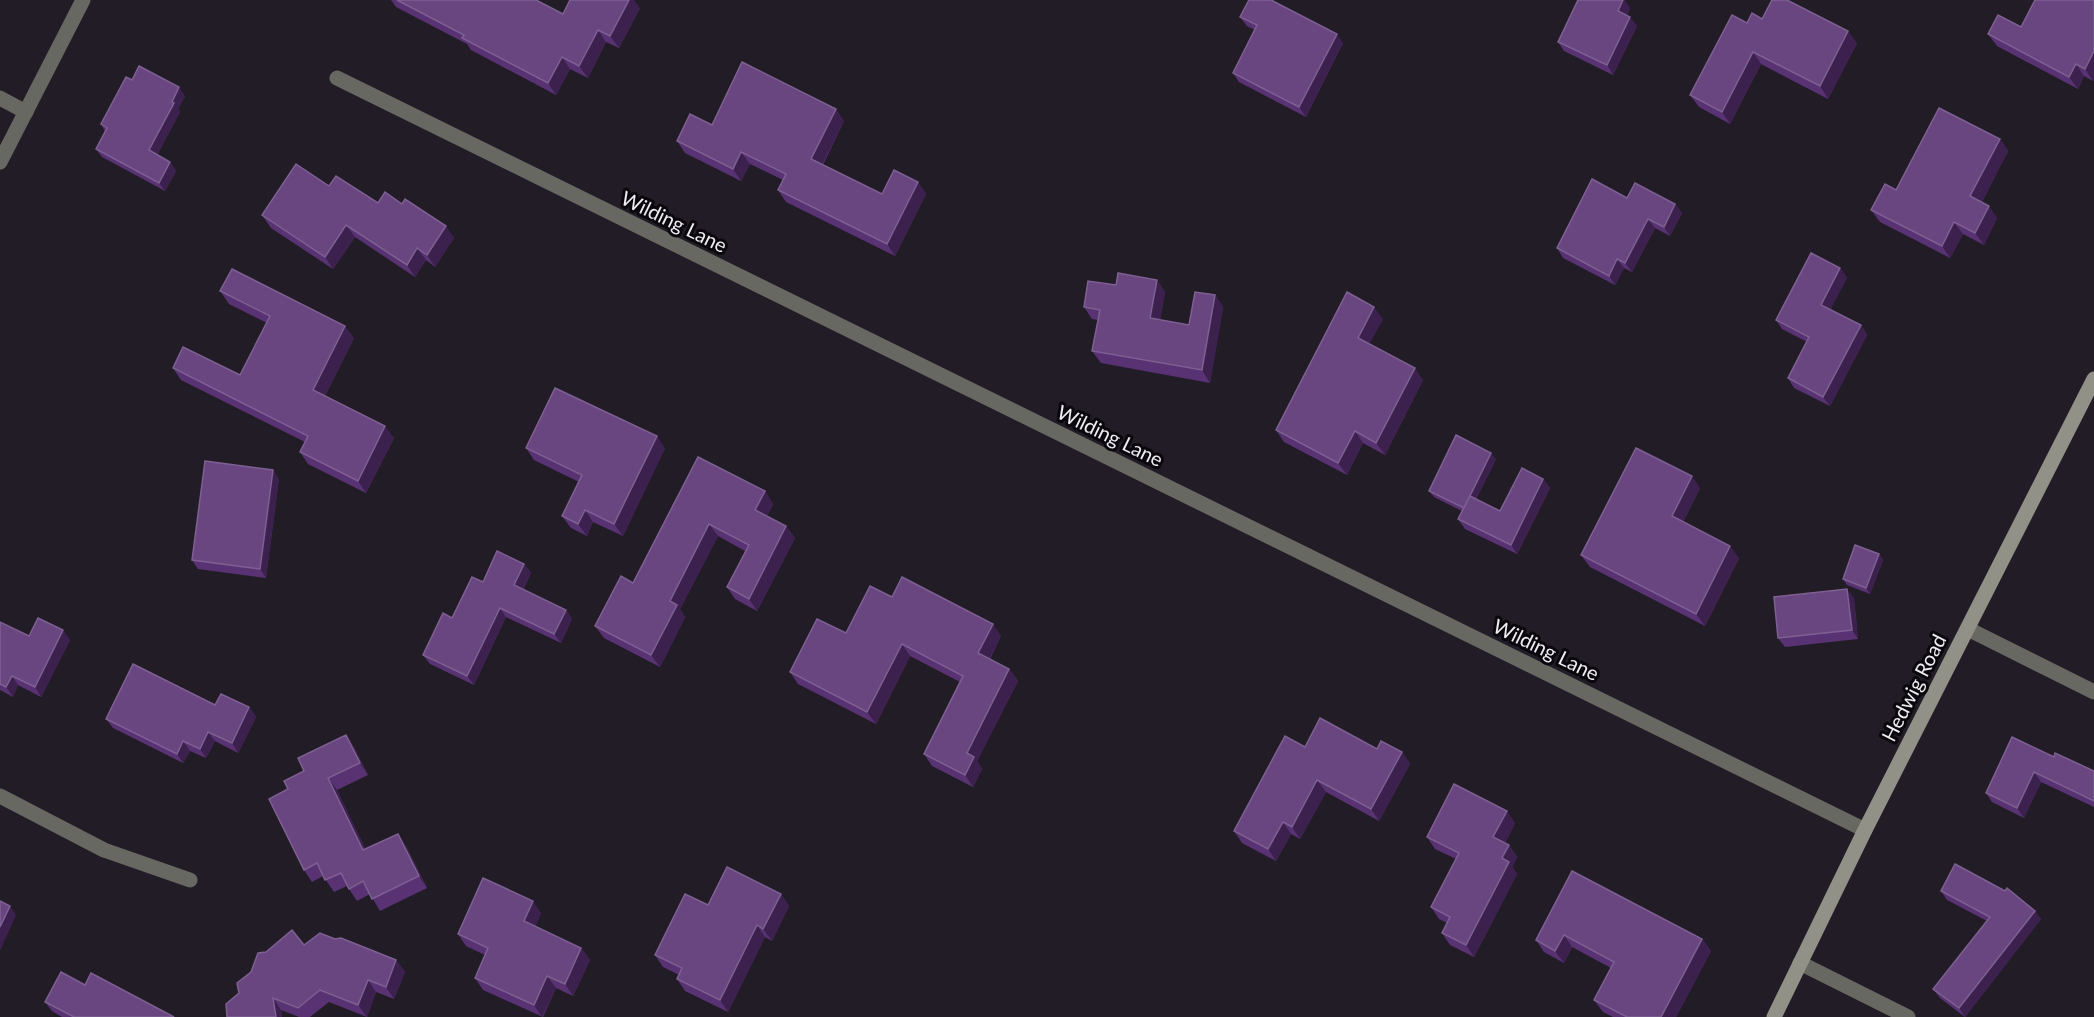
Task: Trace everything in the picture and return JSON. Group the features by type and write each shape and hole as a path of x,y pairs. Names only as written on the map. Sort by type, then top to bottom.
{"street":[{"path":"0,162 83,0"},
{"name":"Wilding Lane","path":"337,78 1865,830"},
{"path":"0,98 26,112"},
{"name":"Hedwig Road","path":"1773,1017 1865,830 2094,380"},
{"path":"1968,629 2094,692"},
{"path":"0,796 104,850 190,880"},
{"path":"1800,963 1908,1017"}],"building":[{"path":"397,0 536,0 563,14 570,0 629,0 610,36 598,30 579,66 562,57 548,83 462,38 464,35"},
{"path":"1249,0 1271,0 1337,34 1299,107 1233,73 1257,25 1240,17"},
{"path":"1578,0 1623,0 1618,11 1630,17 1607,65 1558,42"},
{"path":"1772,0 1787,0 1848,31 1820,86 1753,52 1722,112 1690,95 1732,15 1747,23 1752,13 1762,19"},
{"path":"2035,0 2094,0 2094,51 2085,69 2076,64 2069,77 1988,34 1998,15 2021,27"},
{"path":"742,62 836,109 811,159 882,194 894,170 918,182 887,244 778,190 786,174 741,152 733,169 677,141 690,114 712,125"},
{"path":"139,66 179,87 172,102 174,103 149,150 170,162 159,183 96,149 107,128 101,124 126,77 132,80"},
{"path":"1939,108 2000,139 1970,196 1989,206 1975,233 1954,222 1942,246 1871,210 1885,184 1896,190"},
{"path":"296,164 329,186 336,176 378,203 385,192 402,204 405,199 446,226 427,255 417,248 407,265 346,225 325,257 262,215"},
{"path":"1592,179 1627,198 1635,183 1675,204 1664,227 1648,219 1625,263 1617,259 1609,276 1557,248"},
{"path":"1811,253 1840,268 1821,305 1861,325 1823,397 1788,378 1809,337 1776,320"},
{"path":"232,269 345,326 313,390 385,426 358,481 300,452 308,436 173,368 183,347 240,375 270,316 220,291"},
{"path":"1118,273 1157,280 1150,318 1189,325 1195,292 1215,295 1202,370 1092,351 1100,310 1084,307 1088,281 1116,285"},
{"path":"1347,292 1374,307 1358,338 1415,368 1376,443 1355,431 1338,463 1276,430"},
{"path":"555,388 657,436 614,524 585,510 578,524 562,516 582,475 526,448"},
{"path":"1456,435 1491,453 1464,508 1429,491"},
{"path":"1636,448 1692,476 1672,516 1730,546 1696,614 1581,555"},
{"path":"698,457 765,491 755,510 786,526 749,599 727,587 749,545 709,524 670,601 677,605 651,655 595,626 621,576 633,583"},
{"path":"205,461 273,470 260,569 192,560"},
{"path":"1522,468 1543,479 1511,545 1458,519 1470,496 1500,511"},
{"path":"1855,545 1879,554 1866,588 1843,579"},
{"path":"497,551 524,564 514,585 566,610 554,634 500,608 467,676 423,655 443,613 452,618 472,577 483,582"},
{"path":"902,577 993,624 978,653 1009,669 967,753 974,757 965,775 924,754 963,676 902,644 867,712 790,672 817,619 846,633 870,586 892,597"},
{"path":"1847,589 1852,630 1778,638 1774,597"},
{"path":"38,618 63,630 35,687 12,676 6,687 0,684 0,622 29,636"},
{"path":"133,664 215,705 221,694 249,707 232,743 208,732 200,749 183,741 177,754 106,719"},
{"path":"1320,718 1377,749 1381,741 1402,752 1371,809 1317,780 1292,827 1283,822 1268,849 1234,831 1285,736 1305,747"},
{"path":"346,735 360,763 328,778 363,850 398,834 419,876 372,899 363,881 349,889 341,873 325,880 317,863 304,870 269,799 288,789 284,781 304,771 298,758"},
{"path":"2012,737 2054,757 2055,753 2094,771 2094,801 2034,772 2017,808 1986,793"},
{"path":"1454,784 1507,811 1493,837 1509,845 1502,858 1509,862 1466,945 1442,933 1450,917 1431,907 1459,853 1427,837"},
{"path":"1955,864 2005,891 2007,888 2035,911 1959,1008 1933,989 1990,917 1941,891"},
{"path":"727,867 781,894 763,929 757,925 720,1000 677,979 682,968 655,955 685,894 708,905"},
{"path":"1572,871 1702,939 1661,1017 1627,1017 1594,1000 1614,962 1564,935 1555,951 1536,940"},
{"path":"483,878 533,901 524,921 581,948 565,984 547,976 534,1005 475,978 488,948 458,934"},
{"path":"0,901 10,906 0,927"},
{"path":"292,930 304,945 320,933 335,939 341,938 396,960 386,987 368,980 358,1005 320,990 298,1008 273,998 276,1017 227,1017 226,1004 239,993 237,983 251,972 258,953 266,952"},
{"path":"61,972 85,985 91,973 174,1017 74,1017 45,1002"}]}
